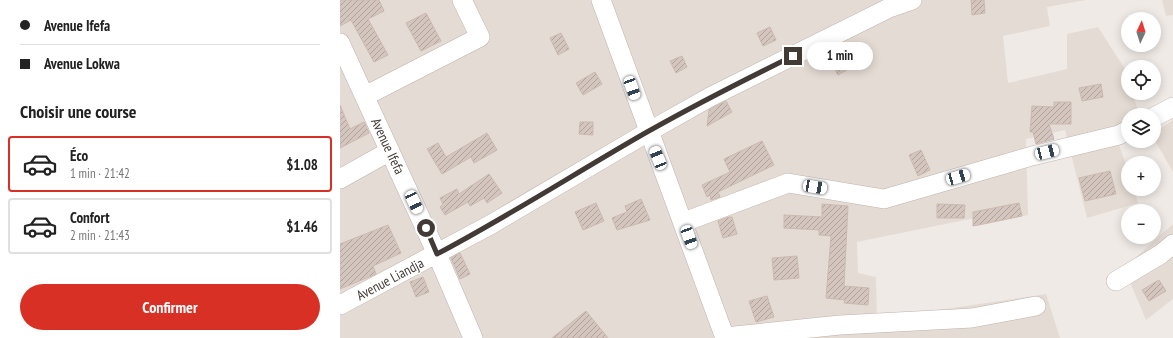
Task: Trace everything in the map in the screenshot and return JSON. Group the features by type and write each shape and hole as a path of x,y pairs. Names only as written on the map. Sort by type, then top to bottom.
{"street":[{"path":"365,96 480,37 462,0"},
{"path":"601,0 648,132 684,222 725,338 840,325 972,318 1036,306"},
{"name":"Avenue Liandja","path":"340,305 490,225 710,97 882,11 912,0"},
{"name":"Avenue Ifefa","path":"340,43 437,254 473,338"},
{"path":"1161,114 1173,108"},
{"path":"684,222 788,183 884,199 1032,156 1121,134"},
{"path":"340,179 390,151"},
{"path":"1116,281 1161,254 1173,244"}],"shaded area":[{"path":"340,0 1086,0 1047,7 1050,26 1003,36 1008,83 1067,69 1067,34 1098,27 1121,63 1121,100 1134,100 1137,108 1121,108 1121,137 1117,139 1123,156 1121,156 1121,196 1136,196 1138,203 1121,204 1121,208 1087,218 1065,130 1026,139 1028,215 977,226 975,218 857,242 858,273 876,277 877,319 1046,294 1060,338 340,338"},
{"path":"1162,0 1173,0 1173,15 1166,16"},
{"path":"1173,120 1173,172 1159,148 1161,148 1161,128"},
{"path":"1173,224 1173,299 1146,320 1124,268 1151,244 1161,244 1161,235"}],"building":[{"path":"340,0 379,0 384,11 368,19 388,55 374,62 351,20 340,26"},
{"path":"971,0 984,0 985,13 972,15"},
{"path":"426,13 441,41 421,51 406,23"},
{"path":"770,27 776,40 763,46 757,33"},
{"path":"561,33 569,49 558,55 550,38"},
{"path":"848,48 857,64 838,75 829,59"},
{"path":"682,56 687,67 676,73 670,61"},
{"path":"595,72 602,84 583,95 576,83"},
{"path":"1101,84 1103,97 1082,101 1079,88"},
{"path":"726,101 732,112 707,126 709,110"},
{"path":"1054,102 1071,102 1071,124 1049,124 1054,139 1036,144 1033,132 1030,132 1032,106 1054,107"},
{"path":"340,105 350,129 364,122 369,133 340,148"},
{"path":"580,122 593,122 593,135 579,134"},
{"path":"487,133 497,150 474,163 471,157 442,174 427,149 438,143 446,157"},
{"path":"762,141 774,165 718,192 720,197 711,200 710,195 707,197 702,185 730,172 724,159"},
{"path":"921,150 930,170 918,176 909,155"},
{"path":"1110,171 1116,194 1085,201 1079,178"},
{"path":"489,174 502,193 487,203 484,198 470,206 468,202 445,215 440,207 443,204 440,198 457,189 459,194"},
{"path":"641,199 650,220 617,230 612,218 627,212 625,206"},
{"path":"596,203 604,221 583,230 575,212"},
{"path":"1019,203 1022,216 973,226 973,212"},
{"path":"822,204 848,206 844,286 869,288 868,305 844,303 845,300 826,298 831,236 819,235 819,230 784,228 784,215 822,217"},
{"path":"937,204 965,205 964,218 937,218"},
{"path":"732,217 737,234 723,238 718,221"},
{"path":"388,225 401,253 373,266 376,274 340,289 340,244"},
{"path":"460,253 470,274 460,279 451,258"},
{"path":"797,256 799,278 774,280 772,258"},
{"path":"423,277 429,292 416,297 410,282"},
{"path":"1159,280 1166,291 1149,301 1142,290"},
{"path":"767,296 774,317 756,322 749,301"},
{"path":"586,311 608,338 552,338"}],"route":[{"path":"426,228 437,254 490,225 710,97 793,56"}]}
